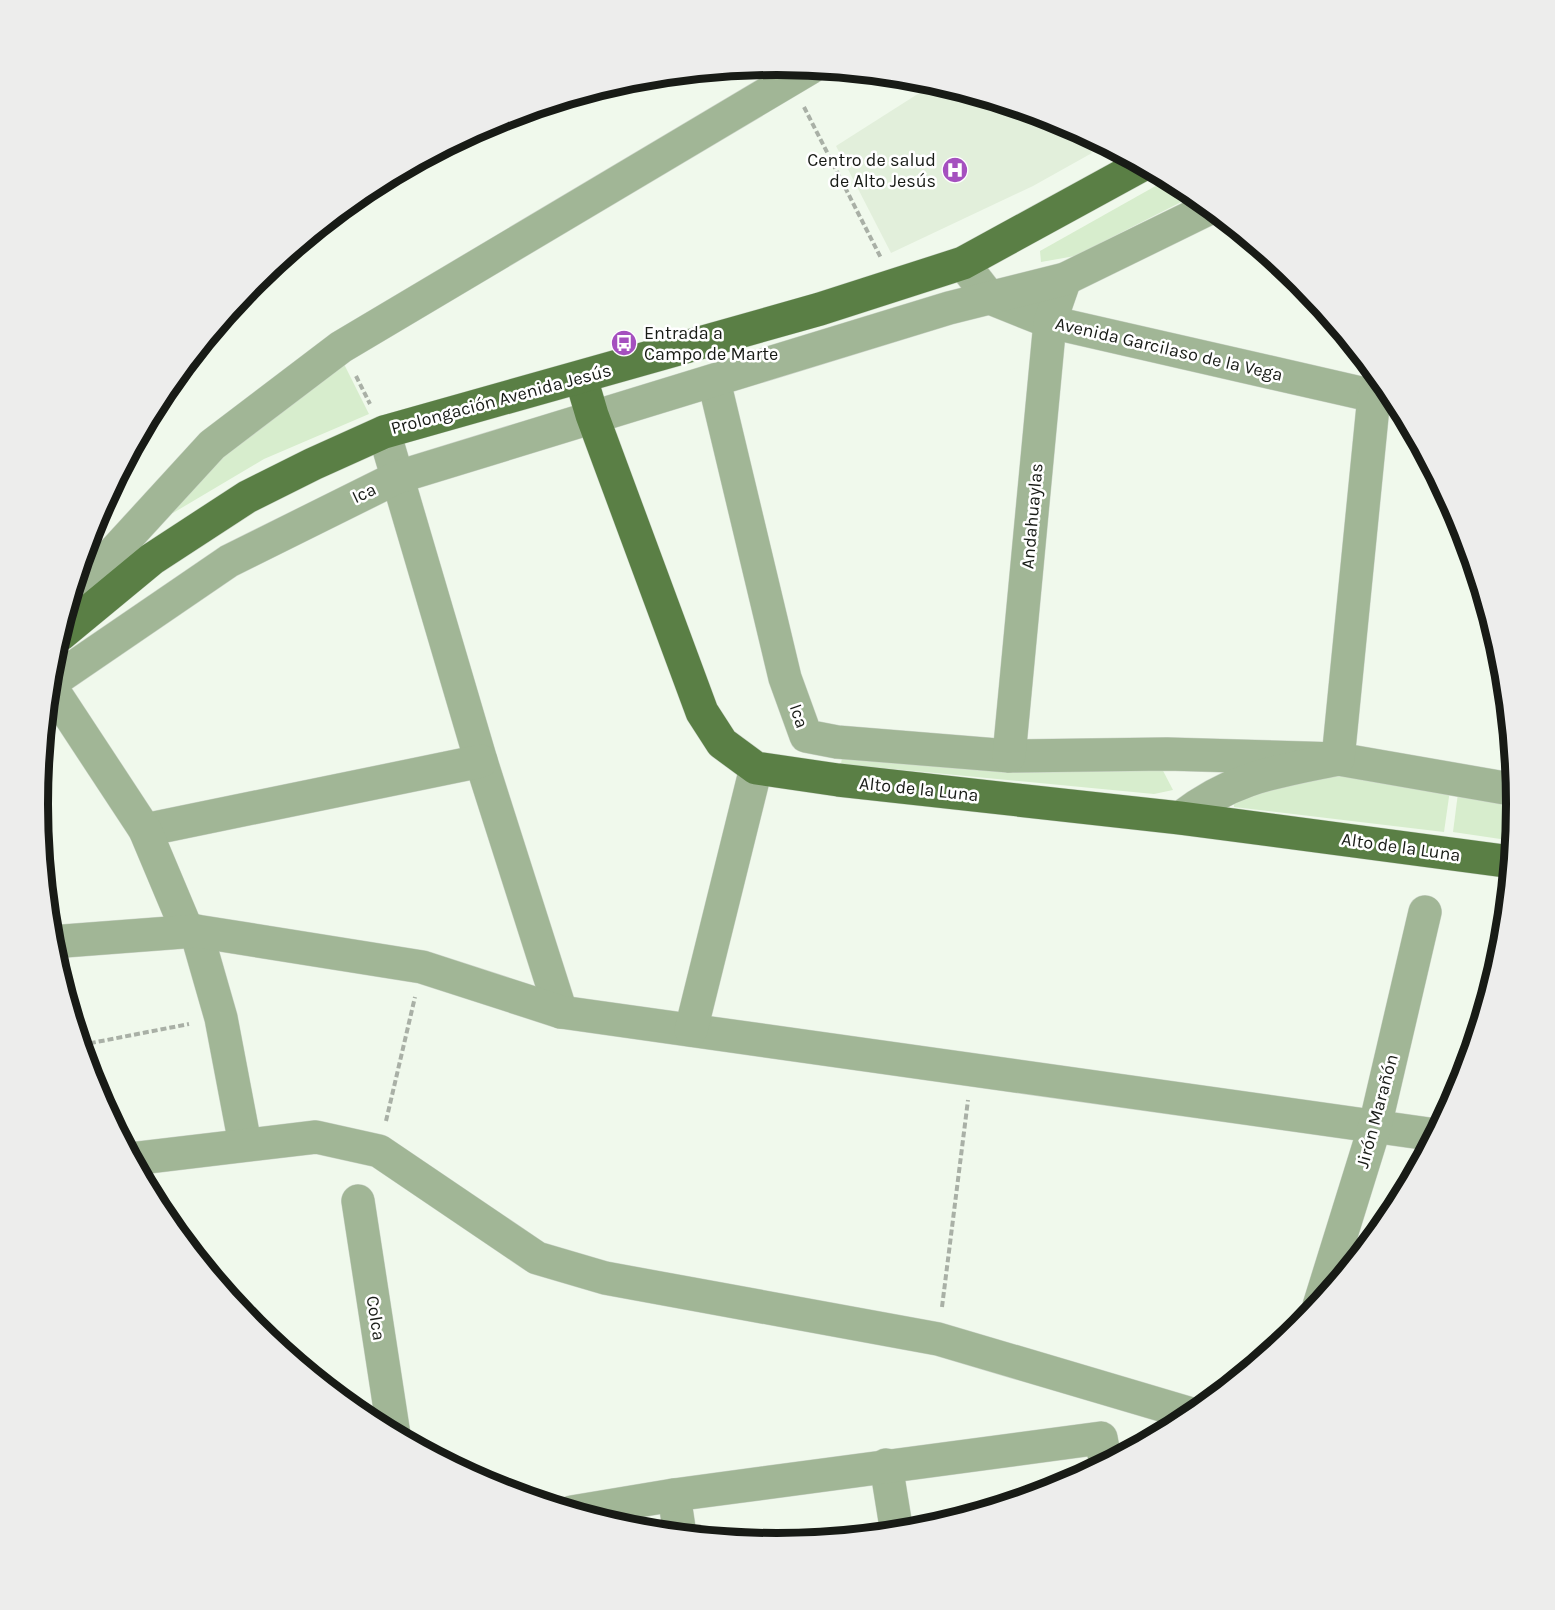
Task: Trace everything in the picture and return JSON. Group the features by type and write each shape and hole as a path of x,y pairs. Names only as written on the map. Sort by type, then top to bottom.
{"main road":[{"name":"Prolongación Avenida Jesús","path":"71,626 152,559 247,497 384,432 581,378 896,286 963,263 1135,169"},
{"name":"Alto de la Luna","path":"581,378 592,415 702,712 722,743 756,768 838,780 1180,818 1504,861"}],"street":[{"path":"82,587 212,445 341,347 797,76"},
{"name":"Ica","path":"60,677 229,561 398,477 592,415 714,381 949,308 1065,279 1202,212"},
{"path":"963,263 990,298"},
{"name":"Andahuaylas","path":"1009,756 1050,322 1065,279"},
{"name":"Avenida Garcilaso de la Vega","path":"990,298 1050,322 1381,396"},
{"name":"Ica","path":"714,381 785,678 806,736 837,742 1009,756"},
{"path":"1338,759 1385,401"},
{"path":"384,432 481,761 561,1012"},
{"path":"56,695 145,830 191,930 221,1018 245,1144"},
{"path":"1009,756 1167,754 1338,759 1506,788"},
{"path":"1180,818 1208,796 1254,776 1338,759"},
{"path":"145,830 481,761"},
{"path":"691,1030 756,768"},
{"name":"Jirón Marañón","path":"1325,1287 1376,1126 1425,912"},
{"path":"61,941 191,930 422,967 561,1012 1429,1134"},
{"path":"139,1158 316,1137 379,1151 537,1258 605,1278 938,1339 1184,1412"},
{"name":"Colca","path":"358,1201 392,1424"},
{"path":"587,1509 674,1495 1101,1438 1104,1457"},
{"path":"886,1466 896,1524"},
{"path":"674,1495 679,1527"}],"path":[{"path":"801,76 886,267"},
{"path":"341,347 384,432"},
{"path":"379,1151 422,967"},
{"path":"89,1044 221,1018"},
{"path":"938,1339 972,1070"}],"shaded area":[{"name":"Centro de salud de Alto Jesús","path":"923,91 966,100 1012,114 1089,146 1092,153 1033,186 891,253 836,146"},
{"path":"1160,184 1186,200 1075,256 1041,262 1040,251"},
{"path":"342,360 369,414 264,459 173,513 169,508 213,462"},
{"path":"843,751 1159,763 1173,790 1154,794 841,764"},
{"path":"1329,774 1450,790 1444,832 1234,807 1234,801"},
{"path":"1458,793 1507,802 1506,840 1453,832"}],"place":[{"name":"Centro de salud de Alto Jesús","path":"955,170"},
{"name":"Entrada a Campo de Marte","path":"624,343"}]}
